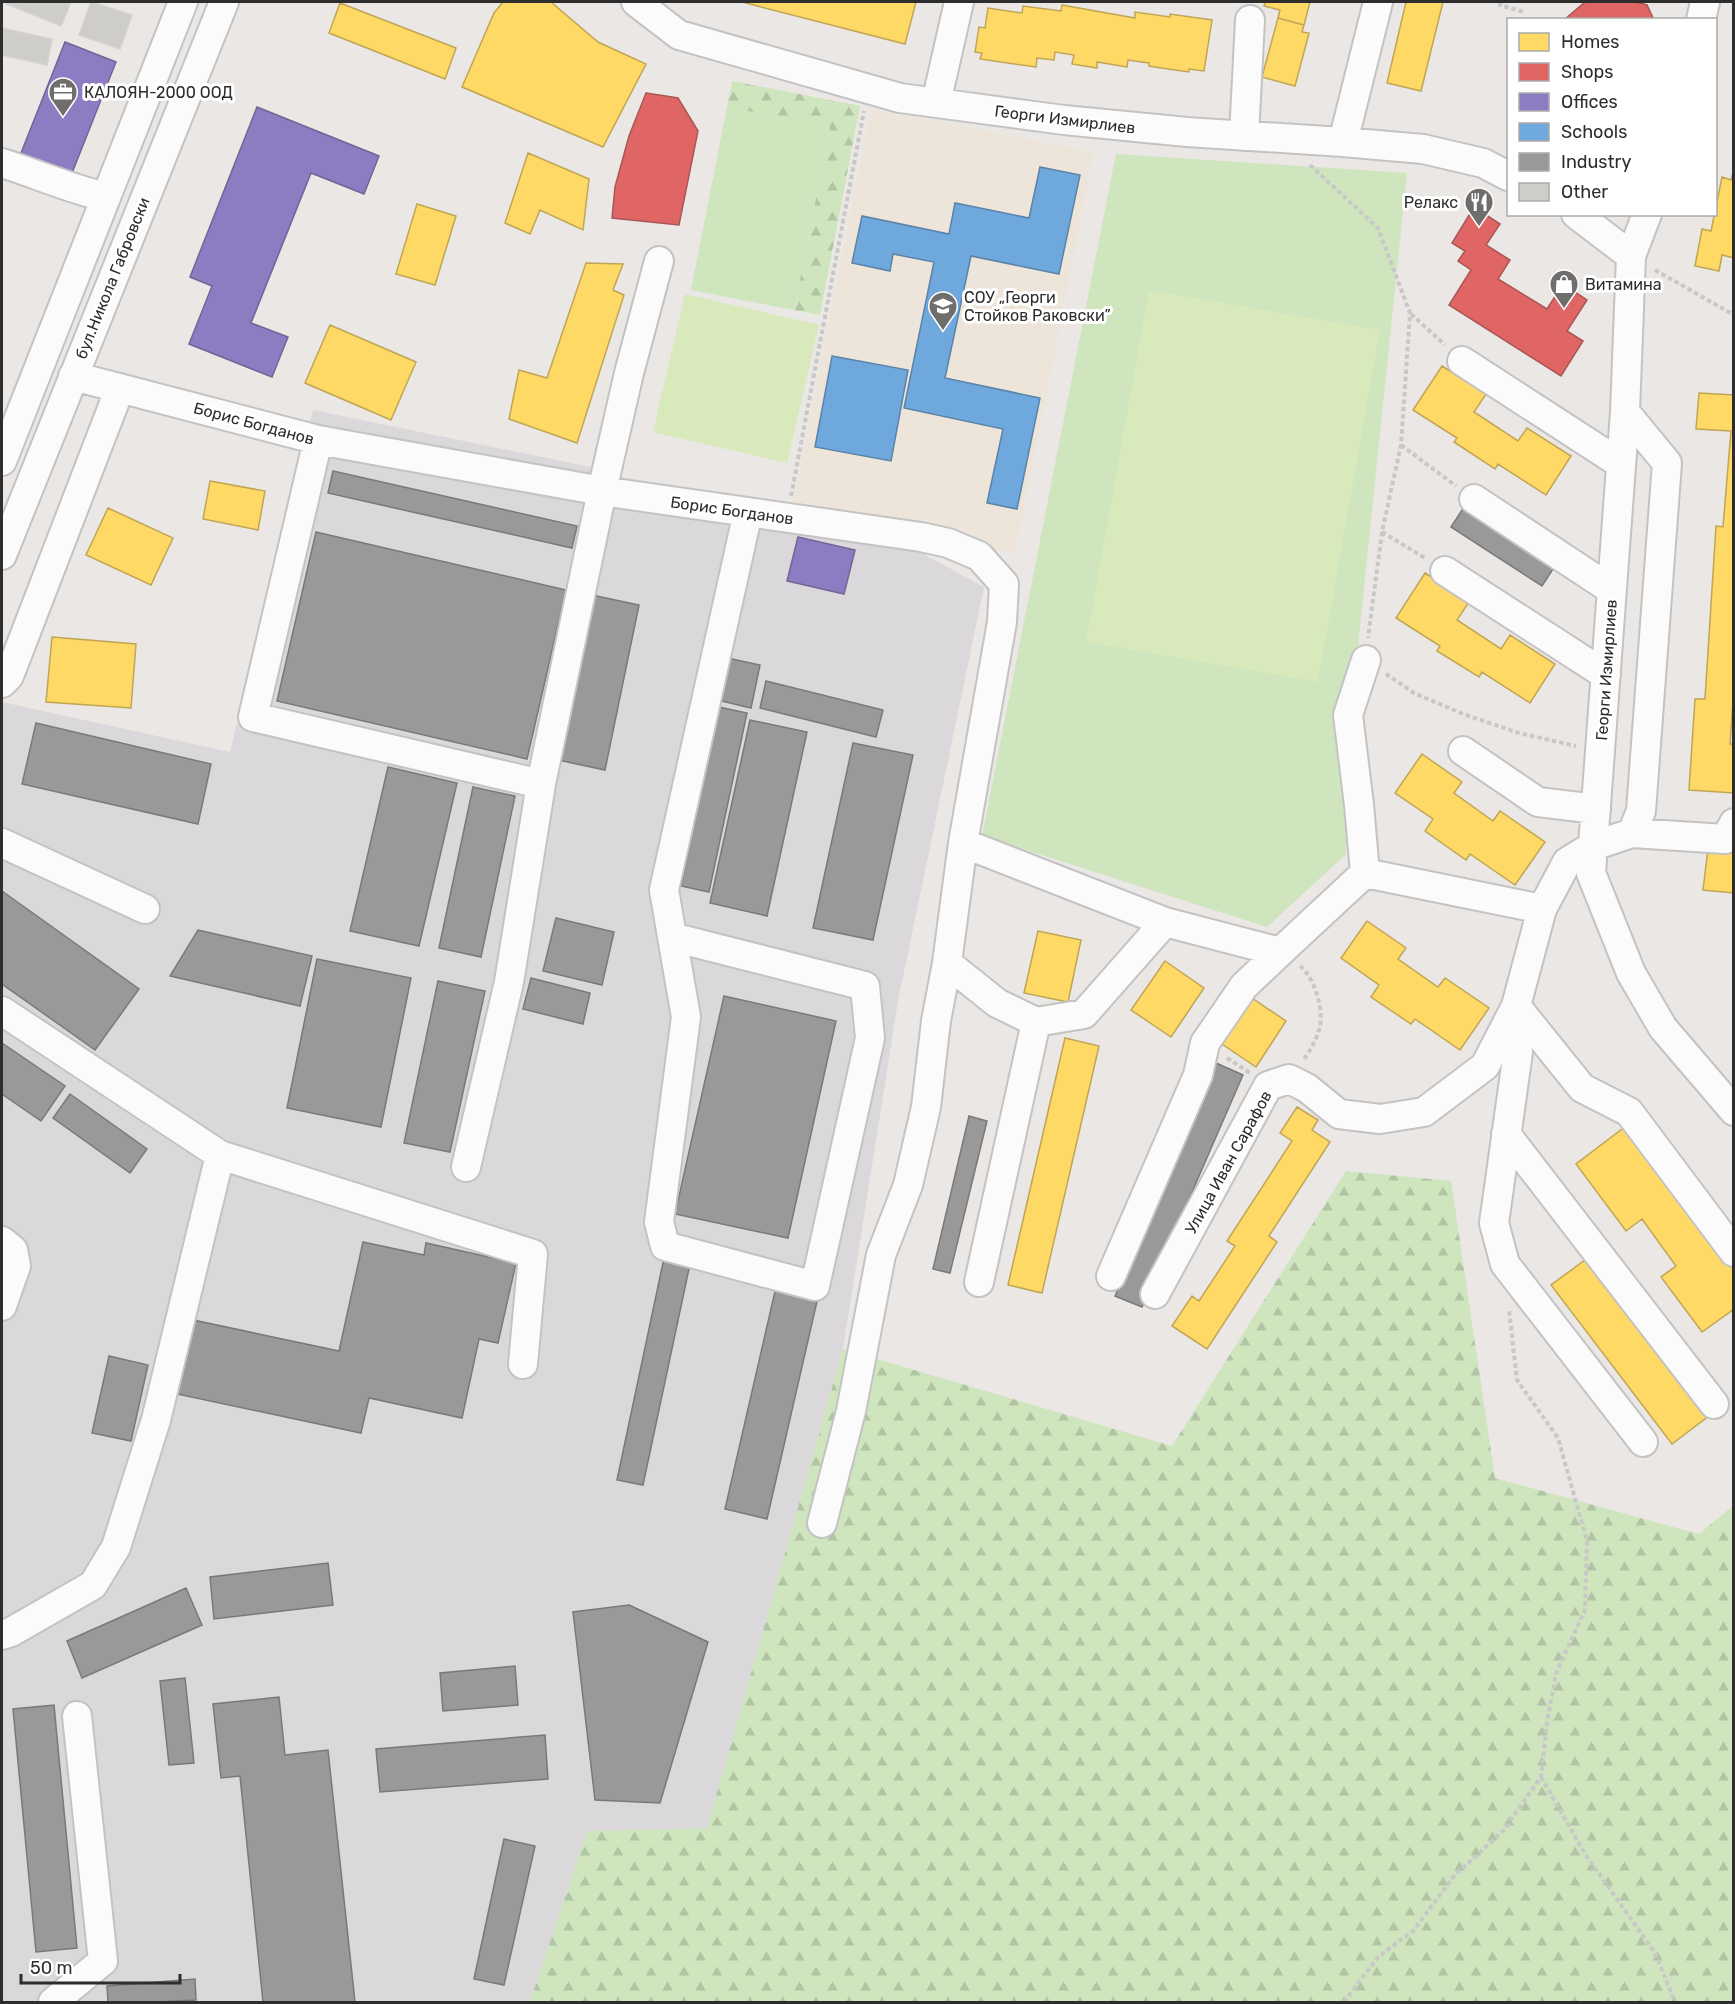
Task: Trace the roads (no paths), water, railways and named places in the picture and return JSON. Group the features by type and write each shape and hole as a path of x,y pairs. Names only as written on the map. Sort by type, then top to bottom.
{"street":[{"path":"2,461 183,2"},
{"name":"бул.Никола Габровски","path":"2,555 224,2"},
{"name":"Георги Измирлиев","path":"636,2 679,35 900,98 1064,120 1187,132 1423,149 1483,163 1507,175"},
{"path":"936,103 959,2"},
{"path":"1343,142 1378,2"},
{"path":"1701,18 1705,2"},
{"path":"1244,136 1250,20"},
{"path":"2,163 54,180 75,190 106,197"},
{"path":"1579,216 1631,256"},
{"name":"Георги Измирлиев","path":"1646,216 1631,256 1625,412 1591,873 1631,974 1663,1028 1734,1111"},
{"path":"466,1167 509,982 541,784 602,491 628,373 659,261"},
{"path":"1462,361 1621,464"},
{"name":"Борис Богданов","path":"73,376 318,440 602,491 948,543 979,556 1004,584 1002,622 963,843 947,963 936,1021 926,1107 908,1185 881,1255 851,1411 822,1523"},
{"path":"2,683 9,676 120,388"},
{"path":"1625,412 1667,463 1641,811 1632,833 1725,839 1734,823"},
{"path":"318,440 253,717 541,784"},
{"path":"1474,499 1612,590"},
{"path":"672,937 865,986 870,1038 815,1286 665,1246 659,1222 686,1017 672,937 664,890 748,512"},
{"path":"1445,571 1606,675"},
{"path":"1365,873 1348,715 1366,660"},
{"path":"1463,752 1538,802 1596,809"},
{"name":"Улица Иван Сарафов","path":"1155,1294 1278,1082 1307,1088 1339,1114 1380,1119 1424,1112 1485,1066 1516,1006 1542,909 1567,862 1593,846 1632,833"},
{"path":"2,843 145,909"},
{"path":"963,843 1166,922 1280,952"},
{"path":"1365,873 1542,909"},
{"path":"1111,1276 1198,1075 1205,1043 1244,986 1365,873"},
{"path":"947,963 997,1003 1036,1022 1084,1014 1166,922"},
{"path":"1516,1006 1518,1052 1494,1223 1505,1264 1643,1442"},
{"path":"1516,1006 1582,1088 1629,1112 1734,1252"},
{"path":"2,1011 220,1155 533,1254 523,1364"},
{"path":"980,1282 1036,1022"},
{"path":"1506,1134 1714,1404"},
{"path":"2,1635 93,1586 116,1547 156,1420 220,1155"},
{"path":"2,1241 13,1250 16,1266 2,1306"},
{"path":"53,2002 103,1961 77,1716"}],"place":[{"name":"КАЛОЯН-2000 ООД","path":"63,118"},
{"name":"Релакс","path":"1479,228"},
{"name":"Витамина","path":"1564,310"},
{"name":"СОУ „Георги Стойков Раковски”","path":"943,332"}]}
